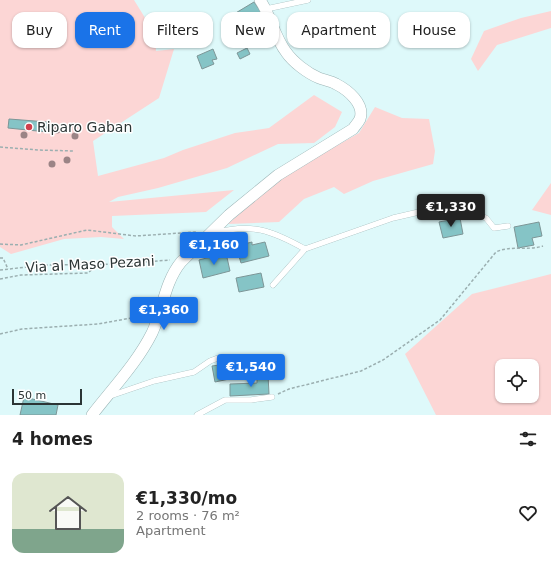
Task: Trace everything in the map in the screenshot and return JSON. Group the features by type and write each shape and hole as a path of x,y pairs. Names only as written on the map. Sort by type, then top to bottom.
{"street":[{"name":"Via al Maso Pezani","path":"92,415 133,362 148,338 173,272 181,262 212,232 278,175 352,129 360,119 360,109 350,93 336,84 318,78 302,68 286,52 274,32 263,5"}],"lane":[{"name":"Via al Maso Pezani","path":"263,5 308,0"},
{"path":"273,285 305,250 393,218 419,212 463,210 486,218 494,228 508,226"},
{"path":"212,232 233,228 255,228 281,235 305,250"},
{"path":"105,398 154,381 194,372 210,361 218,358"},
{"path":"197,415 225,400 251,400 272,397"}],"path":[{"path":"0,147 74,151"},
{"path":"0,244 20,245 87,230 136,236 212,232"},
{"path":"272,397 289,389 360,371 383,360 440,320 496,252 504,248 533,249 543,246"},
{"path":"0,258 3,258 8,268"},
{"name":"Via al Maso Pezani","path":"0,270 46,265 167,260 181,262"},
{"path":"0,279 21,275 88,273 97,264"},
{"path":"0,334 22,329 98,324 158,313"}],"shaded area":[{"path":"0,0 134,0 143,15 143,48 156,48 156,51 174,49 159,98 93,141 98,176 164,158 183,150 235,133 269,128 314,95 342,112 335,127 314,143 278,144 227,168 158,188 118,197 109,202 234,190 206,212 112,216 112,227 124,239 101,237 64,239 11,254 0,247"},
{"path":"551,11 551,28 497,45 478,71 471,59 484,31 521,18"},
{"path":"375,107 402,118 429,119 435,151 433,164 373,181 344,194 334,187 304,199 279,222 228,224 280,178 359,133"},
{"path":"551,183 551,215 532,210"},
{"path":"551,274 551,415 436,415 405,354 472,294"}],"building":[{"path":"254,2 261,12 237,12"},
{"path":"247,48 250,54 240,59 237,53"},
{"path":"213,49 217,59 212,60 214,64 202,69 197,56"},
{"path":"9,119 48,122 47,132 8,128"},
{"path":"460,218 463,234 443,238 439,222"},
{"path":"539,222 542,236 532,238 534,245 518,248 514,227"},
{"path":"252,242 252,245 265,242 269,256 241,263 236,246"},
{"path":"226,253 230,271 203,278 199,260"},
{"path":"261,273 264,287 239,292 236,278"},
{"path":"226,364 228,372 233,371 234,378 215,382 212,366"},
{"path":"257,375 268,375 269,394 230,396 230,384 257,383"},
{"path":"24,397 58,405 56,415 20,415"}],"place":[{"name":"Riparo Gaban","path":"29,127"}]}
